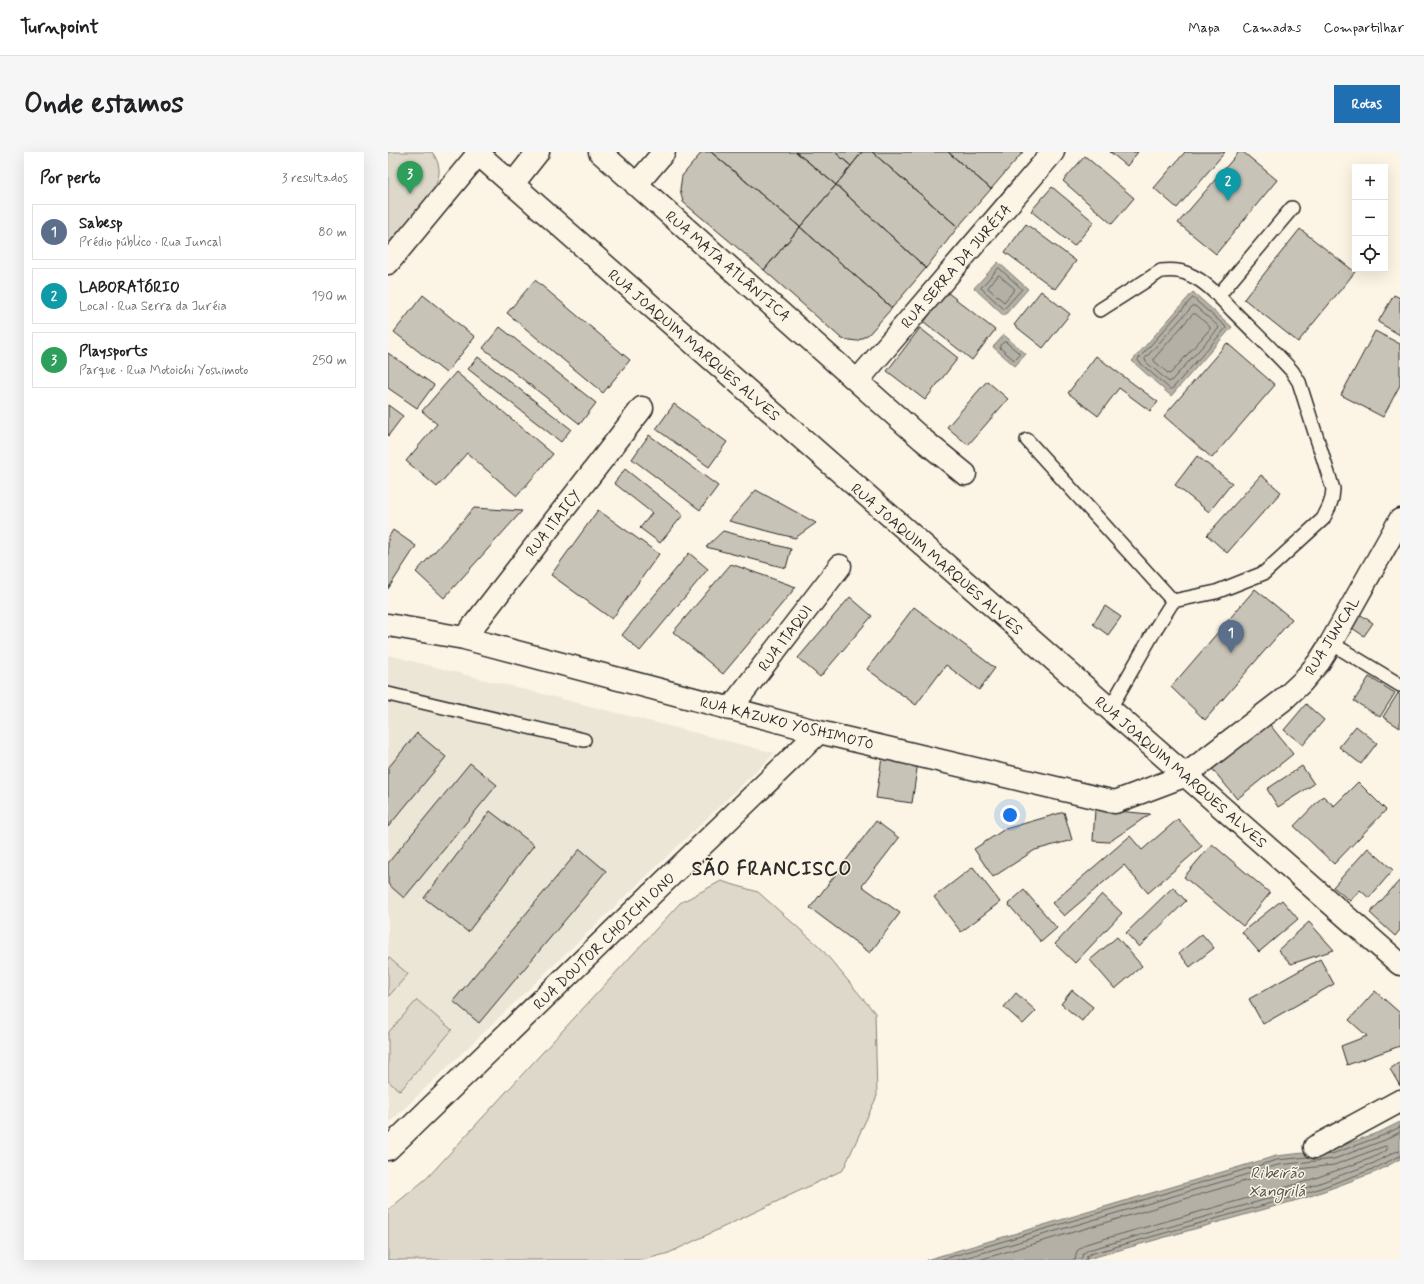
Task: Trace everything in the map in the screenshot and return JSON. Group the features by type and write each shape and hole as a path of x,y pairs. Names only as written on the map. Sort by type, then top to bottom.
{"street":[{"path":"512,185 538,152"},
{"name":"RUA MATA ATLÂNTICA","path":"600,152 858,380 922,439 965,474"},
{"path":"636,185 664,152"},
{"name":"RUA SERRA DA JURÉIA","path":"858,380 1054,152"},
{"path":"388,262 477,153"},
{"name":"RUA JOAQUIM MARQUES ALVES","path":"477,153 1184,776 1400,964"},
{"name":"RUA ITAICY","path":"464,638 642,408"},
{"name":"RUA JUNCAL","path":"1184,776 1283,700 1302,682 1319,662 1400,520"},
{"name":"RUA ITAQUI","path":"730,709 840,566"},
{"name":"RUA KAZUKO YOSHIMOTO","path":"388,624 464,638 820,732 1115,802 1184,776"},
{"name":"RUA DOUTOR CHOICHI ONO","path":"388,1149 820,732"},
{"path":"1315,1147 1400,1101"}],"lane":[{"path":"1218,296 1292,208"},
{"path":"1100,310 1161,271 1170,270 1190,274 1200,280 1282,360 1299,382 1333,489 1332,498 1323,519 1264,573 1216,592 1173,601 1109,710"},
{"path":"1027,440 1173,601"},
{"path":"1331,643 1400,685"},
{"path":"388,694 584,740"}],"shaded area":[{"path":"388,152 432,152 439,169 436,185 432,192 388,243"},
{"path":"388,655 775,753 388,1124"},
{"path":"721,881 758,892 820,947 875,1013 877,1096 843,1170 669,1253 643,1260 388,1260 388,1210 427,1178 680,903"},
{"path":"388,957 408,974 388,997"},
{"path":"417,1000 452,1030 400,1091 388,1081 388,1033"}],"water":[{"path":"998,262 1028,289 1004,316 974,288"},
{"path":"1193,292 1232,327 1171,396 1132,361"},
{"path":"1004,335 1026,354 1015,366 993,347"},
{"name":"Ribeirão Xangrilá","path":"1400,1122 1400,1159 1378,1171 1308,1197 1084,1260 926,1260 1276,1156 1331,1150 1382,1131"}],"building":[{"path":"702,152 711,152 800,227 764,270 683,202 680,189 682,176"},
{"path":"711,152 796,152 836,185 800,227"},
{"path":"796,152 835,152 851,166 836,185"},
{"path":"835,152 862,152 851,166"},
{"path":"862,152 872,152 958,227 926,268 836,185"},
{"path":"872,152 948,152 991,189 958,227"},
{"path":"948,152 1023,152 991,189"},
{"path":"1110,152 1138,152 1127,166"},
{"path":"1185,152 1225,152 1177,208 1154,188"},
{"path":"1239,152 1243,152 1277,180 1216,254 1178,223"},
{"path":"1085,156 1134,198 1112,224 1063,181"},
{"path":"836,185 926,268 892,308 800,227"},
{"path":"1052,187 1094,222 1074,246 1031,211"},
{"path":"1026,224 1076,261 1055,289 1005,252"},
{"path":"800,227 892,308 869,334 857,341 842,339 764,270"},
{"path":"1300,229 1352,270 1352,272 1355,272 1298,342 1244,299"},
{"path":"535,280 630,360 603,393 507,313"},
{"path":"1041,291 1070,314 1043,348 1014,325"},
{"path":"947,292 995,330 972,360 924,322"},
{"path":"423,295 475,337 446,373 394,332"},
{"path":"1394,295 1400,298 1400,335 1378,322"},
{"path":"500,327 596,403 580,424 483,348"},
{"path":"920,328 958,358 925,400 887,371"},
{"path":"1375,331 1400,344 1400,385 1383,417 1341,395"},
{"path":"1227,343 1275,385 1212,458 1164,416"},
{"path":"388,353 434,385 417,408 388,388"},
{"path":"1096,356 1158,402 1150,411 1119,388 1098,416 1068,393"},
{"path":"478,357 571,429 561,442 468,369"},
{"path":"456,372 553,454 517,496 467,453 437,487 406,461 437,424 422,411"},
{"path":"987,381 1008,399 968,445 947,427"},
{"path":"674,404 727,442 709,467 656,429"},
{"path":"388,405 403,416 388,436"},
{"path":"649,435 718,486 700,510 632,459"},
{"path":"1197,456 1232,483 1209,512 1175,485"},
{"path":"625,469 683,515 660,543 640,528 652,513 614,483"},
{"path":"1261,475 1281,492 1227,553 1207,535"},
{"path":"756,490 816,523 795,538 729,521"},
{"path":"474,508 522,511 444,598 416,572"},
{"path":"598,510 659,554 612,619 551,575"},
{"path":"393,530 416,546 388,589 388,538"},
{"path":"723,531 791,549 786,568 706,547"},
{"path":"689,553 708,569 640,651 622,635"},
{"path":"731,564 796,587 723,674 673,632"},
{"path":"1255,589 1292,619 1205,720 1171,687"},
{"path":"850,597 872,616 820,677 798,658"},
{"path":"1105,606 1121,617 1108,635 1093,624"},
{"path":"914,607 995,668 979,690 946,665 916,705 867,669"},
{"path":"1358,613 1373,623 1364,636 1349,626"},
{"path":"1369,677 1395,693 1380,717 1354,701"},
{"path":"1398,693 1400,695 1400,728 1383,717"},
{"path":"1306,704 1324,720 1303,745 1284,730"},
{"path":"1267,721 1293,754 1237,799 1210,766"},
{"path":"1356,726 1377,743 1361,764 1339,747"},
{"path":"417,733 446,757 388,827 388,768"},
{"path":"882,757 918,762 912,803 876,798"},
{"path":"470,763 497,785 404,898 388,884 388,863"},
{"path":"1302,766 1314,784 1278,807 1267,789"},
{"path":"1358,782 1386,810 1334,864 1294,826 1323,796 1334,806"},
{"path":"1095,809 1150,814 1109,842 1093,841"},
{"path":"490,811 534,845 468,932 424,898"},
{"path":"1064,812 1072,840 1035,850 993,877 974,849 1005,829"},
{"path":"1178,819 1202,846 1148,893 1124,865 1064,916 1052,903 1130,836 1142,850"},
{"path":"876,821 899,838 862,886 900,913 870,953 810,908"},
{"path":"1212,844 1270,893 1243,926 1184,877"},
{"path":"1368,848 1393,870 1369,898 1360,890 1350,901 1333,887"},
{"path":"580,849 606,871 479,1023 453,1001"},
{"path":"973,867 1000,902 961,932 934,897"},
{"path":"1400,880 1400,930 1395,936 1370,913"},
{"path":"1173,887 1186,901 1139,947 1126,933"},
{"path":"1024,890 1057,928 1041,942 1008,904"},
{"path":"1102,894 1122,913 1075,963 1055,944"},
{"path":"1282,900 1298,919 1259,952 1242,932"},
{"path":"1309,922 1334,950 1291,964 1278,950"},
{"path":"1202,934 1214,948 1190,967 1179,953"},
{"path":"1117,937 1142,966 1115,989 1090,960"},
{"path":"1320,959 1334,984 1263,1024 1249,999"},
{"path":"1072,990 1093,1007 1082,1021 1061,1004"},
{"path":"1375,991 1400,1013 1400,1046 1347,1065 1341,1046 1367,1036 1349,1020"},
{"path":"1016,993 1036,1011 1023,1024 1004,1007"},
{"path":"1400,1062 1400,1086 1390,1069"}],"place":[{"name":"Playsports","path":"410,194"},
{"name":"LABORATÓRIO","path":"1228,201"},
{"name":"Sabesp","path":"1231,653"}],"district":[{"name":"SÃO FRANCISCO","path":"772,868"}]}
